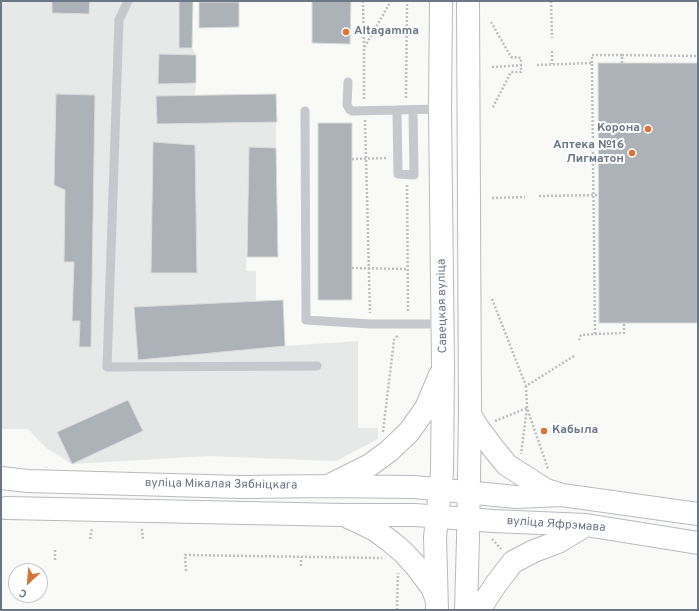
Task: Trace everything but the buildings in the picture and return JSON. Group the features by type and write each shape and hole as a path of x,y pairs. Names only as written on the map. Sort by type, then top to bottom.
{"main road":[{"name":"Савецкая вуліца","path":"437,605 435,537 442,472 443,366 440,108 441,1"},
{"path":"466,610 470,414 468,1"},
{"path":"327,486 370,465 389,451 409,432 426,408 443,366"},
{"path":"470,414 476,425 507,465 546,490 562,495"},
{"name":"вуліца Мікалая Зябніцкага","path":"1,478 28,481 241,487 414,487 441,490"},
{"name":"вуліца Мікалая Зябніцкага","path":"1,478 8,492 9,500 4,512 415,515 438,517"},
{"name":"вуліца Яфрэмава","path":"441,490 516,497 562,495 698,514"},
{"path":"343,515 375,530 403,552 416,566 433,590 437,605"},
{"name":"вуліца Яфрэмава","path":"438,517 493,521 586,524 698,543"},
{"path":"479,610 512,562 534,551 558,542 586,524"}],"lane":[{"path":"128,1 118,20 106,367 317,366"},
{"path":"348,82 347,105 352,111 440,108"},
{"path":"397,110 398,174 414,174 413,110"},
{"path":"305,111 306,320 371,324 443,324"}],"path":[{"path":"363,1 371,324"},
{"path":"364,48 391,1"},
{"path":"551,1 552,38"},
{"path":"491,22 511,58 521,58 522,65 521,72 511,72 492,109"},
{"path":"552,51 552,64"},
{"path":"595,334 592,55 698,56"},
{"path":"622,55 622,63"},
{"path":"537,65 592,64"},
{"path":"492,67 522,65"},
{"path":"352,159 398,158"},
{"path":"539,196 598,195"},
{"path":"492,198 525,197"},
{"path":"352,268 407,269"},
{"path":"492,299 526,386 527,408 521,455"},
{"path":"579,340 581,335 624,333 624,323"},
{"path":"383,439 394,340 408,324"},
{"path":"526,386 574,356"},
{"path":"492,422 527,408"},
{"path":"527,408 550,476"},
{"path":"90,539 91,528"},
{"path":"142,530 142,540"},
{"path":"55,550 55,562"},
{"path":"186,571 185,555 368,558"},
{"path":"301,557 301,566"},
{"path":"397,610 398,572"}],"shaded area":[{"path":"1,1 193,1 192,48 196,55 195,95 276,94 276,148 249,147 246,271 256,271 256,301 283,300 285,346 358,341 358,428 378,428 378,439 336,461 208,456 72,464 46,448 28,429 1,429"}],"place":[{"name":"Altagamma","path":"346,32"},
{"name":"Корона","path":"648,129"},
{"name":"Аптека №16 Лигматон","path":"632,153"},
{"name":"Кабыла","path":"544,431"}]}
